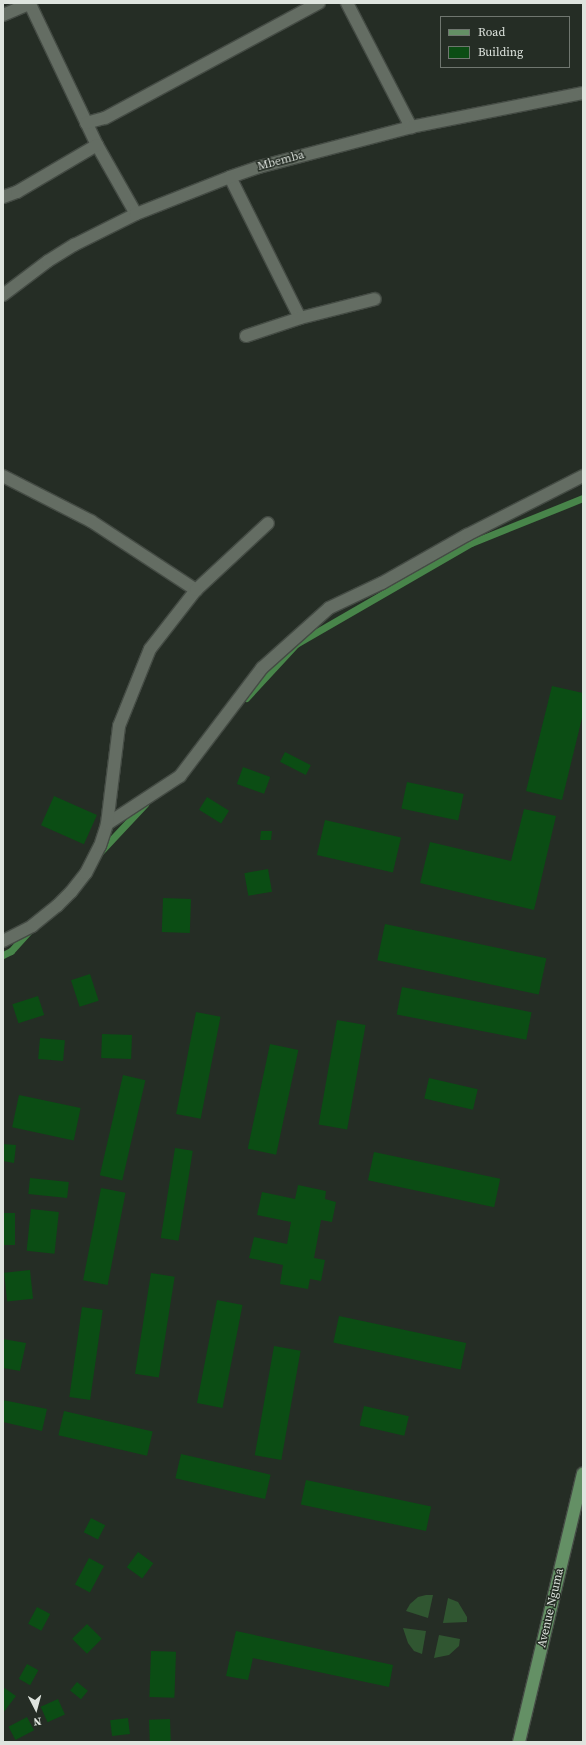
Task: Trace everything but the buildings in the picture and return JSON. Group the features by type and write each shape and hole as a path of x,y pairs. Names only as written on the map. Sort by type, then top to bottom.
{"main road":[{"name":"Avenue Nguma","path":"519,1742 583,1474"}],"street":[{"path":"3,15 31,3 86,123 136,214"},
{"path":"86,123 105,118 319,3"},
{"path":"346,3 411,127"},
{"name":"Mbemba","path":"3,295 48,261 74,245 136,214 230,177 259,167 411,127 583,93"},
{"path":"3,197 17,192 97,145"},
{"path":"230,177 300,318"},
{"path":"246,336 300,318 374,299"},
{"path":"3,476 91,521 196,590"},
{"path":"107,824 180,776 262,668 329,608 382,583 467,535 583,476"},
{"path":"3,941 32,926 57,906 71,892 86,873 100,846 107,824 119,726 150,649 196,590 268,522"}],"green space":[{"path":"433,1595 428,1618 406,1611 410,1604 418,1597"},
{"path":"448,1598 458,1602 467,1617 467,1622 443,1623"},
{"path":"403,1628 426,1631 422,1654 414,1651 408,1643"},
{"path":"439,1635 460,1639 459,1646 449,1655 434,1658"}],"waterway":[{"path":"246,698 296,644 471,543 583,498"},
{"path":"100,852 145,804"},
{"path":"3,955 11,951 29,931"}]}
